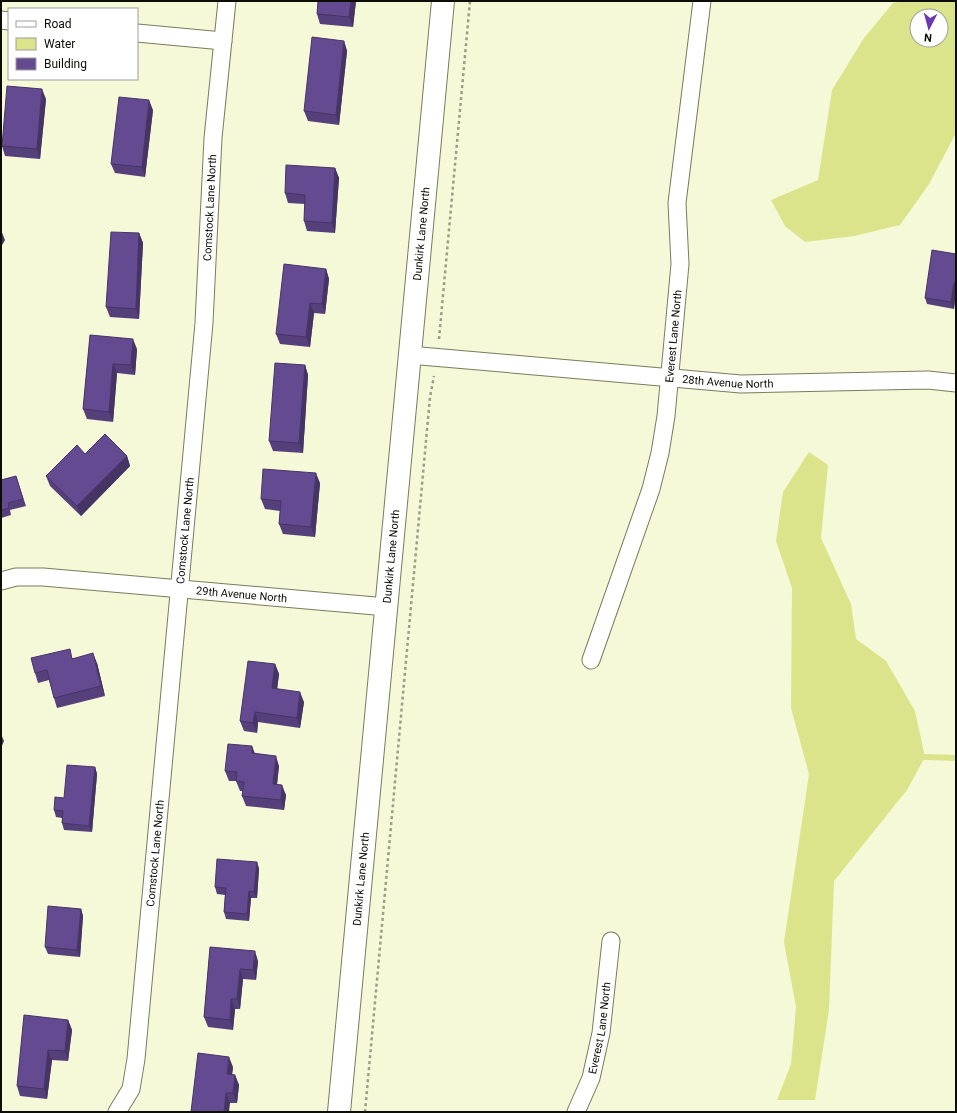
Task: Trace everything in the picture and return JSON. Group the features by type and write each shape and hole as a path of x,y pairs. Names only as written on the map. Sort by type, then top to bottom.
{"street":[{"name":"Comstock Lane North","path":"117,1112 131,1089 136,1059 204,323 212,145 227,1"},
{"name":"Dunkirk Lane North","path":"339,1112 443,1"},
{"name":"Everest Lane North","path":"591,660 651,489 660,453 680,264 677,203 702,1"},
{"path":"138,33 223,40"},
{"name":"28th Avenue North","path":"409,355 742,384 928,380 956,383"},
{"name":"29th Avenue North","path":"1,581 16,577 44,577 387,607"},
{"name":"Everest Lane North","path":"576,1112 591,1078 601,1033 610,940"}],"path":[{"path":"364,1112 430,397 437,357 470,1"}],"water":[{"path":"903,1 956,1 956,133 929,184 900,225 854,236 805,242 785,226 771,200 818,180 832,90 864,38 893,3"},
{"path":"809,452 828,465 821,538 851,604 856,639 886,661 915,711 925,757 907,790 834,881 829,1010 815,1100 777,1100 791,1064 796,1007 784,942 809,774 791,708 792,588 776,541 783,492"}],"building":[{"path":"318,1 351,1 349,17 317,14"},
{"path":"312,37 344,41 336,115 304,111"},
{"path":"7,86 42,89 37,149 2,146"},
{"path":"119,97 149,100 142,167 111,164"},
{"path":"286,165 335,168 332,223 304,221 305,195 285,193"},
{"path":"111,232 139,233 136,309 106,307"},
{"path":"932,250 956,254 956,283 954,283 951,302 925,298"},
{"path":"284,264 326,269 322,304 310,303 306,337 276,334"},
{"path":"90,335 133,339 131,365 113,364 109,412 83,409"},
{"path":"275,363 305,365 299,443 269,441"},
{"path":"105,434 127,456 77,506 46,476 77,445 85,454"},
{"path":"263,469 316,473 311,527 279,524 281,501 261,499"},
{"path":"16,476 23,499 8,503 9,508 1,510 1,480"},
{"path":"70,649 72,659 93,653 101,686 54,698 47,670 35,673 31,658"},
{"path":"248,661 275,664 272,688 300,692 297,718 255,712 253,723 240,721"},
{"path":"228,744 252,746 252,753 276,756 273,784 282,785 281,800 242,796 244,782 236,781 237,772 225,771"},
{"path":"67,765 95,767 89,826 62,823 63,811 54,810 55,797 64,798"},
{"path":"217,859 257,862 254,892 249,891 247,914 224,912 226,888 215,887"},
{"path":"48,906 81,909 77,950 45,947"},
{"path":"210,947 255,951 253,970 240,969 237,999 231,999 230,1020 204,1017"},
{"path":"24,1015 68,1020 65,1051 48,1050 44,1089 17,1086"},
{"path":"198,1053 229,1057 227,1074 235,1075 233,1093 226,1093 224,1112 191,1112"}],"waterway":[{"path":"925,757 956,758"}]}
